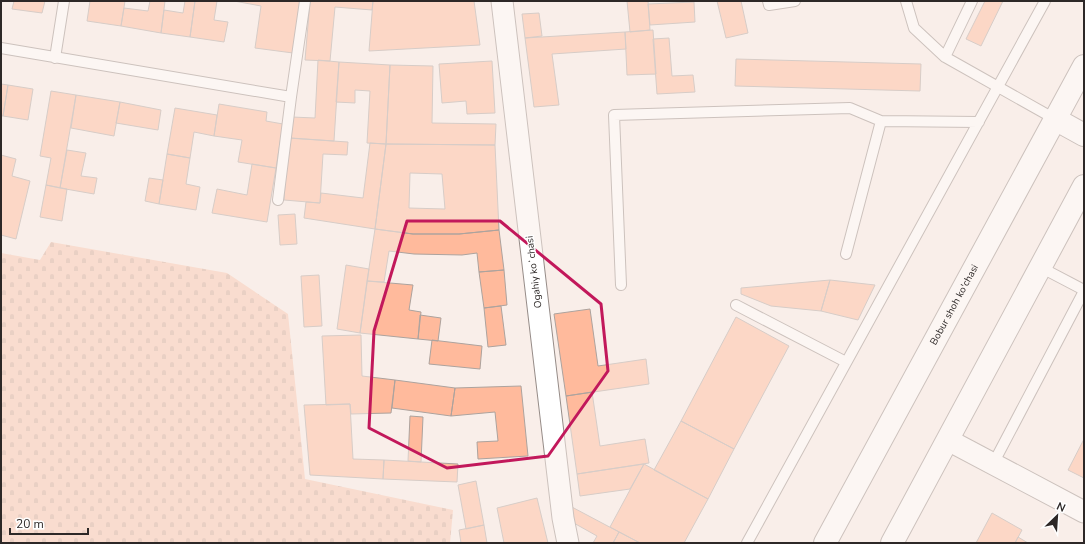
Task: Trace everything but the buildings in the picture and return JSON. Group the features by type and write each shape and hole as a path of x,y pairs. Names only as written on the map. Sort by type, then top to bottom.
{"main road":[{"name":"Bobur shoh ko'chasi","path":"825,543 1084,66"},
{"path":"1055,118 1084,135"},
{"path":"892,543 1084,186"}],"street":[{"name":"Ogahiy koʻchasi","path":"502,1 563,518 568,543"},
{"path":"948,440 1084,512"}],"lane":[{"path":"55,58 64,1"},
{"path":"278,200 305,1"},
{"path":"768,1 769,5 795,1"},
{"path":"906,1 914,28 945,57 1055,118"},
{"path":"945,57 972,1"},
{"path":"747,543 1045,1"},
{"path":"1,48 291,97"},
{"path":"621,285 614,115 850,108 881,121 979,122"},
{"path":"846,254 881,121"},
{"path":"993,464 1084,290 1040,267"},
{"path":"736,305 846,362"}],"highlighted area":[{"path":"407,221 500,221 601,304 608,371 548,456 447,468 369,428 374,331"}],"green space":[{"path":"51,242 227,273 288,314 305,479 453,510 450,543 1,543 1,253 40,260"}]}
